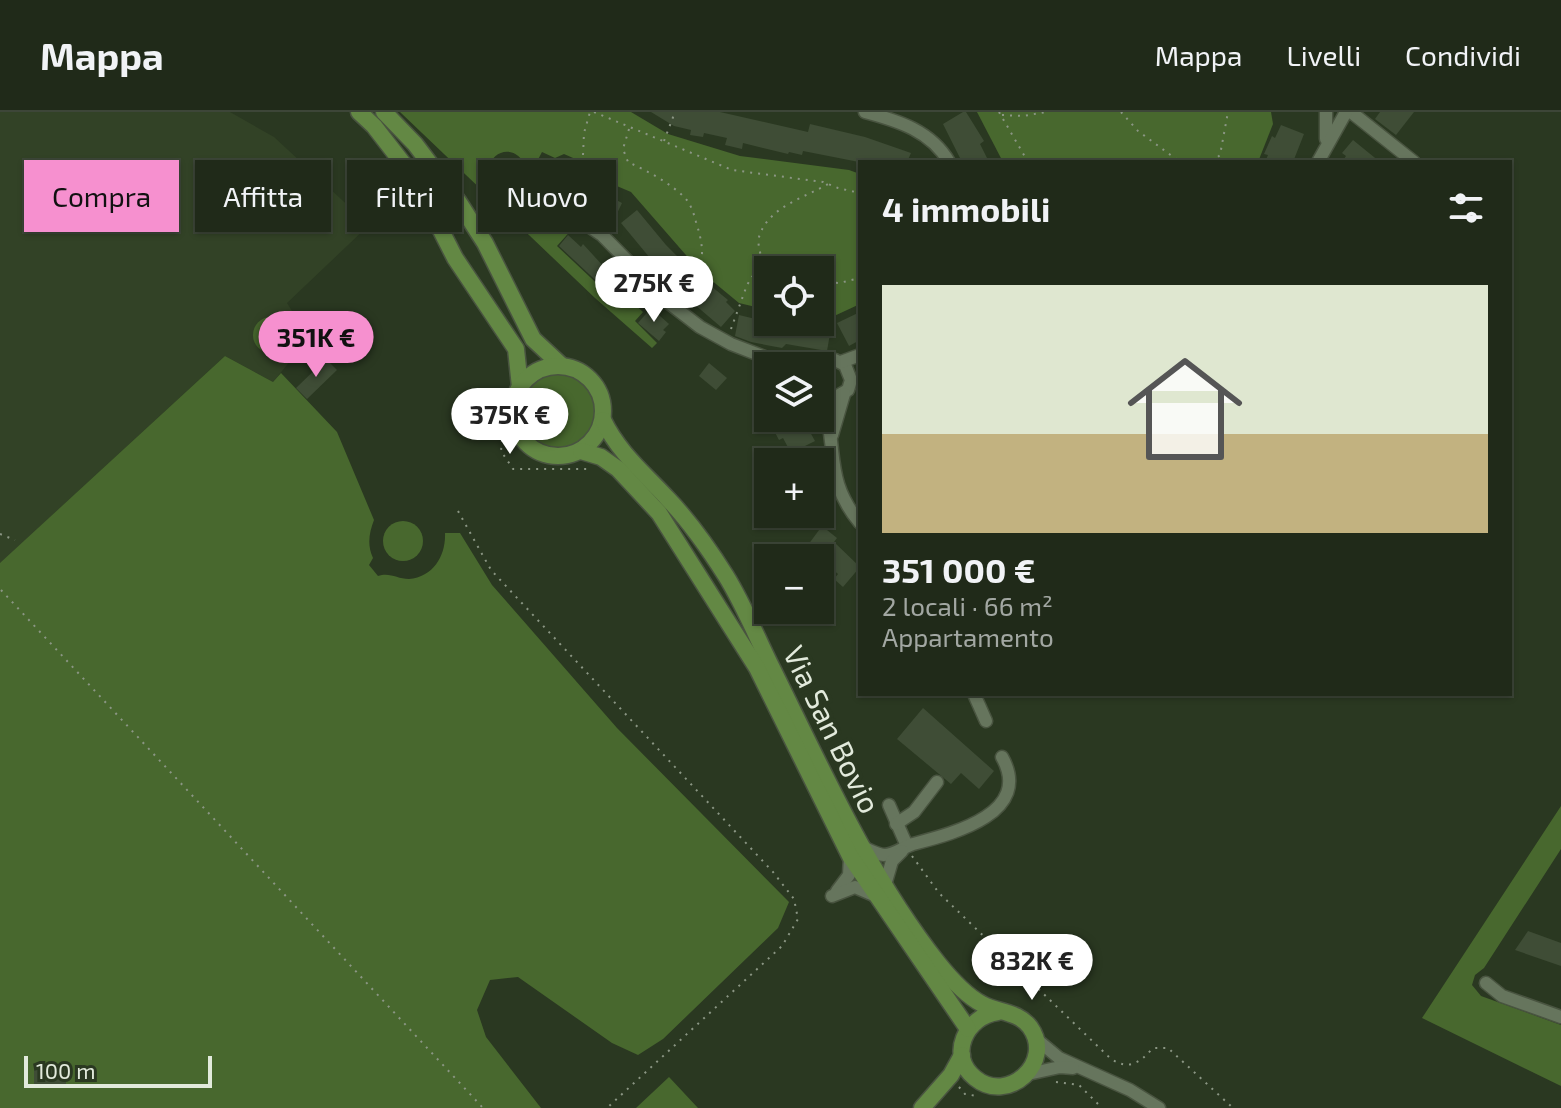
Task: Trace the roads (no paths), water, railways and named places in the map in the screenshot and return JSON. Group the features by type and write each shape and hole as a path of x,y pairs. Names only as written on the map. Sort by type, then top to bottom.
{"main road":[{"name":"Via San Bovio","path":"359,112 374,126 415,179 455,258 516,349 513,414 517,430 527,445 543,454 555,457 581,451 601,457 618,469 659,513 757,668 855,851 968,1029"},
{"name":"Via San Bovio","path":"384,112 415,144 458,201 485,243 533,339 562,366 579,371 595,384 602,398 603,420 626,457 689,522 728,579 855,851"},
{"path":"514,386 541,369 562,366"},
{"path":"581,451 593,441 603,420"},
{"name":"Via San Bovio","path":"881,891 940,966 979,1003 1021,1018 1035,1038"},
{"path":"998,1012 983,1015 968,1029 963,1040 962,1055 966,1068 976,1079 988,1085 1005,1087 1018,1082 1028,1074 1035,1062 1035,1038"},
{"path":"922,1108 951,1075 962,1055"},
{"path":"934,1096 976,1079"}],"street":[{"path":"865,112 921,132 939,146 948,160"},
{"path":"1320,158 1328,132 1326,112"},
{"path":"1320,158 1348,112 1411,160"},
{"path":"598,232 700,327 726,342 754,352"},
{"path":"834,363 858,356"},
{"path":"831,438 847,390 849,369 841,362"},
{"path":"834,398 847,390 858,373"},
{"path":"829,432 837,488 845,505 858,521"},
{"path":"975,696 986,721"},
{"path":"907,846 892,861 881,891 855,887 832,896 847,881 855,851 884,855 896,852 907,846 948,836 974,825 990,813 1005,797 1011,782 1009,769 1002,757"},
{"path":"896,824 914,812 937,782"},
{"path":"889,805 907,846"},
{"path":"1486,983 1502,996 1561,1017"},
{"path":"1035,1038 1076,1068 1122,1086 1159,1108"},
{"path":"1028,1074 1060,1067 1076,1068"}]}
